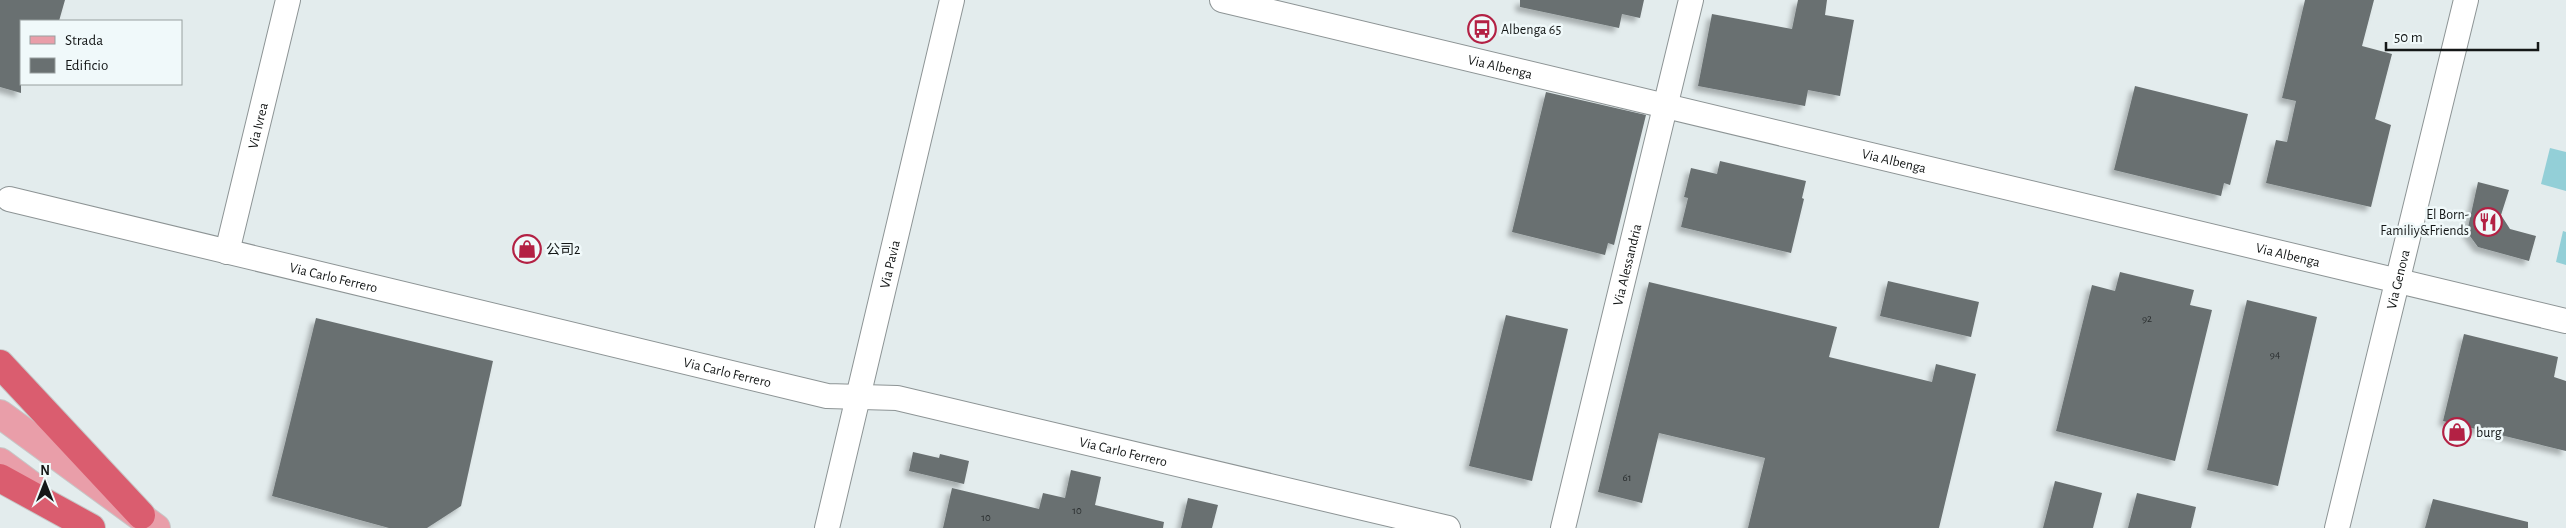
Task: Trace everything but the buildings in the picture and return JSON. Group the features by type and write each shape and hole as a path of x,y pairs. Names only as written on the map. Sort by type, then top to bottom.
{"highway":[{"path":"0,364 149,522"},
{"path":"0,478 91,528"}],"main road":[{"path":"0,414 149,522"},
{"path":"0,462 91,528"}],"street":[{"name":"Via Ivrea","path":"227,252 288,0"},
{"name":"Via Pavia","path":"827,528 952,0"},
{"name":"Via Albenga","path":"1222,0 2566,321"},
{"name":"Via Alessandria","path":"1563,528 1691,0"},
{"name":"Via Genova","path":"2337,528 2466,0"},
{"name":"Via Carlo Ferrero","path":"9,199 828,396 897,398 1448,528"}],"shaded area":[{"path":"2550,148 2566,152 2566,191 2541,184"},
{"path":"2563,231 2566,232 2566,265 2556,262"}],"place":[{"name":"Albenga 65","path":"1482,29"},
{"name":"El Born- Familiy&Friends","path":"2488,222"},
{"name":"公司2","path":"527,249"},
{"name":"burg","path":"2457,432"}]}
